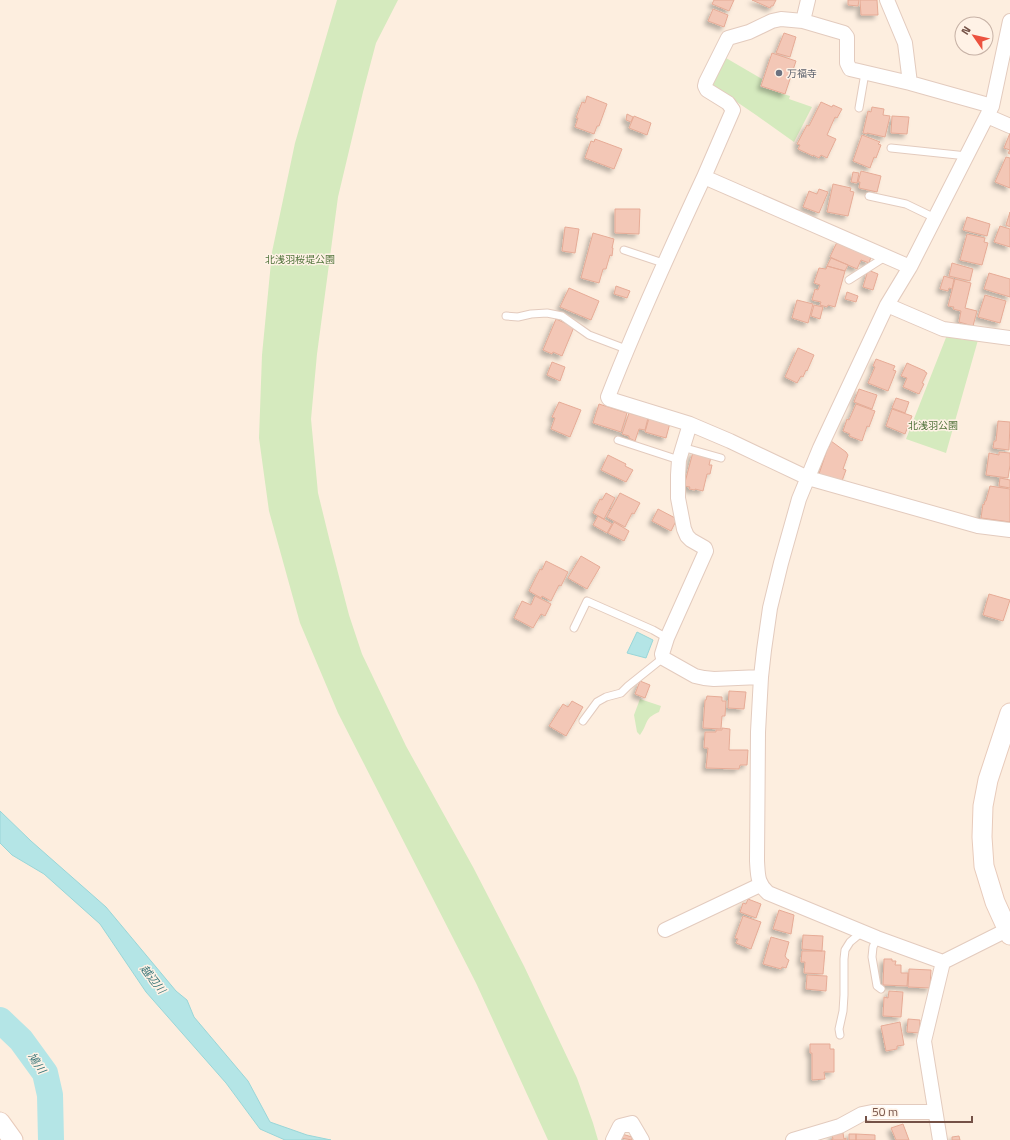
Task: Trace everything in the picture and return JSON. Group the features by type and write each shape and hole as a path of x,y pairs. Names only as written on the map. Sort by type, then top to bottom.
{"street":[{"path":"803,22 808,0"},
{"path":"887,0 905,43 910,83"},
{"path":"1010,126 989,111 910,83 850,69 847,63 847,37 844,33 803,22 781,19 749,32 728,38 705,86 707,90 728,103 733,110 704,177 663,264 626,349 608,397 609,399 690,424 808,478 978,526 1010,530"},
{"path":"1010,21 989,111 910,267 887,305 820,448 799,499 770,608 761,677 758,732 757,861 760,885 768,893 780,899 877,938 943,962 1009,933 995,902 984,866 982,837 983,806 988,780 1010,712"},
{"path":"704,177 910,267"},
{"path":"887,305 943,329 1010,338"},
{"path":"690,424 681,454 678,498 684,529 687,536 705,548 706,551 667,638 662,654 663,658 695,676 714,680 761,677"},
{"path":"665,930 760,885"},
{"path":"940,1140 924,1041 943,962"},
{"path":"793,1140 840,1126 862,1114 872,1112 936,1112"},
{"path":"0,1122 13,1140"},
{"path":"613,1140 620,1126 632,1123 642,1140"}],"lane":[{"path":"859,108 865,73"},
{"path":"891,148 967,156"},
{"path":"869,196 906,204 935,218"},
{"path":"624,250 663,264"},
{"path":"849,280 885,256"},
{"path":"506,316 518,317 547,313 562,316 589,335 626,349"},
{"path":"618,440 681,454 721,458"},
{"path":"574,628 587,601 653,630 667,638"},
{"path":"583,721 597,702 606,697 621,693 663,658"},
{"path":"840,1035 839,1029 843,1011 844,995 845,950 850,942 862,932"},
{"path":"877,938 873,947 872,956 877,986 881,989"}],"green space":[{"name":"北浅羽桜堤公園","path":"337,0 398,0 376,43 338,197 317,354 311,419 318,493 349,615 362,654 406,746 473,867 524,966 577,1078 598,1140 548,1140 476,983 338,713 300,623 269,511 259,438 262,355 272,252 295,143"},
{"path":"726,58 762,79 760,87 790,96 789,99 812,107 794,142 712,85"},
{"name":"北浅羽公園","path":"947,335 964,340 978,340 946,453 906,439"},
{"path":"640,699 661,706 659,712 648,719 640,735 637,732 634,715"}],"water":[{"path":"637,632 653,640 646,658 627,653"},
{"name":"越辺川","path":"0,811 31,841 106,907 176,991 187,1000 194,1017 248,1081 270,1122 307,1135 331,1140 285,1140 260,1129 226,1083 146,992 100,924 44,874 12,855 0,843"}],"building":[{"path":"714,0 734,0 729,11 712,4"},
{"path":"752,0 776,0 770,8"},
{"path":"848,0 859,0 858,6 848,5"},
{"path":"860,0 877,0 878,15 861,15"},
{"path":"713,9 728,15 724,27 708,21"},
{"path":"784,33 796,37 790,57 776,53"},
{"name":"万福寺","path":"772,53 796,61 785,94 761,86"},
{"path":"587,96 607,104 599,126 597,126 594,134 575,127 578,118 576,118 582,102 585,103"},
{"path":"821,102 832,107 833,105 842,109 837,118 835,117 827,135 836,139 827,158 821,155 819,158 798,149 800,145 797,144 807,125 809,126"},
{"path":"872,107 884,109 883,115 890,116 885,137 863,133 868,111 871,112"},
{"path":"627,114 633,117 631,122 626,120"},
{"path":"634,116 651,123 647,135 629,128"},
{"path":"892,116 909,117 907,134 891,133"},
{"path":"1010,133 1010,150 1004,148"},
{"path":"862,135 880,142 878,144 881,145 870,168 853,161"},
{"path":"595,139 622,149 614,169 585,158 591,141 594,142"},
{"path":"1006,157 1010,158 1010,188 995,182"},
{"path":"861,171 881,176 877,192 859,188 860,182 858,182"},
{"path":"853,172 859,173 857,183 851,182"},
{"path":"833,184 851,188 850,191 854,192 848,216 827,212"},
{"path":"819,189 828,192 819,213 803,207 809,191 817,194"},
{"path":"615,209 640,209 639,234 615,233"},
{"path":"1010,212 1010,227 1006,225"},
{"path":"967,217 990,224 987,236 963,230"},
{"path":"1000,226 1010,229 1010,247 994,242"},
{"path":"565,227 579,229 575,253 562,251"},
{"path":"593,233 614,239 612,256 610,255 606,269 603,269 599,283 581,278"},
{"path":"967,234 985,238 984,242 988,243 982,265 960,260"},
{"path":"837,242 871,257 869,263 861,260 857,269 830,257"},
{"path":"831,258 848,265 845,271 827,266"},
{"path":"952,263 973,269 970,281 949,276"},
{"path":"827,266 845,271 835,307 820,305 821,302 812,300 815,289 818,290 820,285 814,283 819,268 826,269"},
{"path":"868,270 878,274 873,290 863,287"},
{"path":"989,273 1010,279 1010,297 984,289"},
{"path":"944,276 954,279 952,289 949,288 948,291 940,289"},
{"path":"955,279 971,283 965,308 977,311 973,326 959,322 961,311 953,309 954,307 948,306"},
{"path":"616,286 630,291 627,298 614,294"},
{"path":"569,288 599,301 591,320 560,307"},
{"path":"847,292 858,296 856,302 845,299"},
{"path":"985,295 1006,301 1000,323 978,317"},
{"path":"797,300 813,304 808,323 792,318"},
{"path":"814,305 823,307 820,319 811,316"},
{"path":"556,319 574,327 562,356 543,350"},
{"path":"798,348 814,355 807,371 806,370 803,377 801,376 797,383 785,377"},
{"path":"876,359 895,366 893,370 896,371 888,391 868,383 875,367 873,366"},
{"path":"552,362 565,367 560,381 547,375"},
{"path":"907,363 927,373 919,394 903,387 907,378 901,376"},
{"path":"859,389 877,395 872,409 854,402"},
{"path":"896,398 909,402 905,413 892,408"},
{"path":"559,402 581,410 570,437 551,429 555,418 552,417"},
{"path":"599,404 627,413 621,432 593,423"},
{"path":"856,404 875,411 869,427 867,426 862,441 849,436 850,434 843,431 847,419 849,420"},
{"path":"892,409 912,416 905,434 886,426"},
{"path":"629,413 648,418 645,430 639,429 635,441 629,438 629,436 622,434"},
{"path":"649,418 670,423 666,438 645,432"},
{"path":"998,421 1010,422 1009,450 993,448 994,441 996,441"},
{"path":"831,441 848,455 843,469 846,470 842,481 819,474"},
{"path":"693,452 711,457 709,465 712,465 710,474 707,474 703,491 689,489 690,487 684,486"},
{"path":"999,452 1010,453 1008,478 986,475 989,453 999,455"},
{"path":"608,455 626,464 625,466 633,470 626,482 601,470"},
{"path":"1000,478 1010,480 1010,488 999,486"},
{"path":"990,486 1010,489 1010,522 981,518 983,504 984,505 986,501"},
{"path":"606,493 615,498 604,519 593,513 600,499 602,500"},
{"path":"620,493 640,503 634,514 632,513 625,527 607,517"},
{"path":"658,509 677,519 671,531 652,521"},
{"path":"598,516 612,524 607,533 593,525"},
{"path":"614,522 629,531 624,541 608,533"},
{"path":"581,556 600,567 587,589 568,578"},
{"path":"546,561 568,572 551,601 542,596 541,598 529,591 540,569 542,570"},
{"path":"989,594 1010,600 1003,621 983,615"},
{"path":"535,596 551,604 545,616 541,614 533,628 514,618 522,601 531,605"},
{"path":"640,681 650,685 645,698 635,694"},
{"path":"729,691 746,692 744,709 728,708"},
{"path":"707,696 722,697 722,701 726,701 725,716 722,716 721,729 703,728 705,700"},
{"path":"572,701 583,707 566,736 549,726 563,704 568,707"},
{"path":"722,728 730,729 729,750 748,750 747,765 740,765 739,769 706,768 708,748 704,748 705,732 716,732 716,730 722,730"},
{"path":"748,899 761,904 756,918 740,912 743,903 746,904"},
{"path":"779,910 794,915 791,934 773,929"},
{"path":"743,916 761,922 751,949 736,943 738,939 735,938"},
{"path":"803,935 823,936 822,951 802,949"},
{"path":"771,937 789,942 785,956 789,960 786,968 782,967 781,969 763,964"},
{"path":"802,951 825,951 823,974 804,973 805,962 801,962"},
{"path":"884,959 892,959 892,961 896,961 895,965 901,965 901,973 908,973 907,986 883,985"},
{"path":"909,969 931,970 930,988 908,987"},
{"path":"807,975 827,976 826,991 806,989"},
{"path":"889,991 903,992 901,1017 883,1016 884,997 888,998"},
{"path":"908,1019 920,1020 919,1033 907,1032"},
{"path":"900,1022 904,1045 897,1046 897,1049 886,1051 881,1026"},
{"path":"810,1044 830,1044 830,1049 834,1049 834,1072 824,1072 825,1079 812,1080 812,1053 810,1053"},
{"path":"903,1124 909,1140 896,1140 891,1128"},
{"path":"843,1133 844,1139 846,1138 846,1140 831,1140 833,1139 832,1135"},
{"path":"622,1134 632,1137 632,1140 621,1138"},
{"path":"849,1134 856,1134 856,1140 849,1140"},
{"path":"856,1134 875,1135 875,1140 856,1140"},
{"path":"959,1136 960,1140 952,1140 952,1137"}],"waterway":[{"name":"鳩川","path":"0,1020 21,1040 45,1073 50,1095 51,1140"}],"place":[{"name":"万福寺","path":"779,73"}]}
